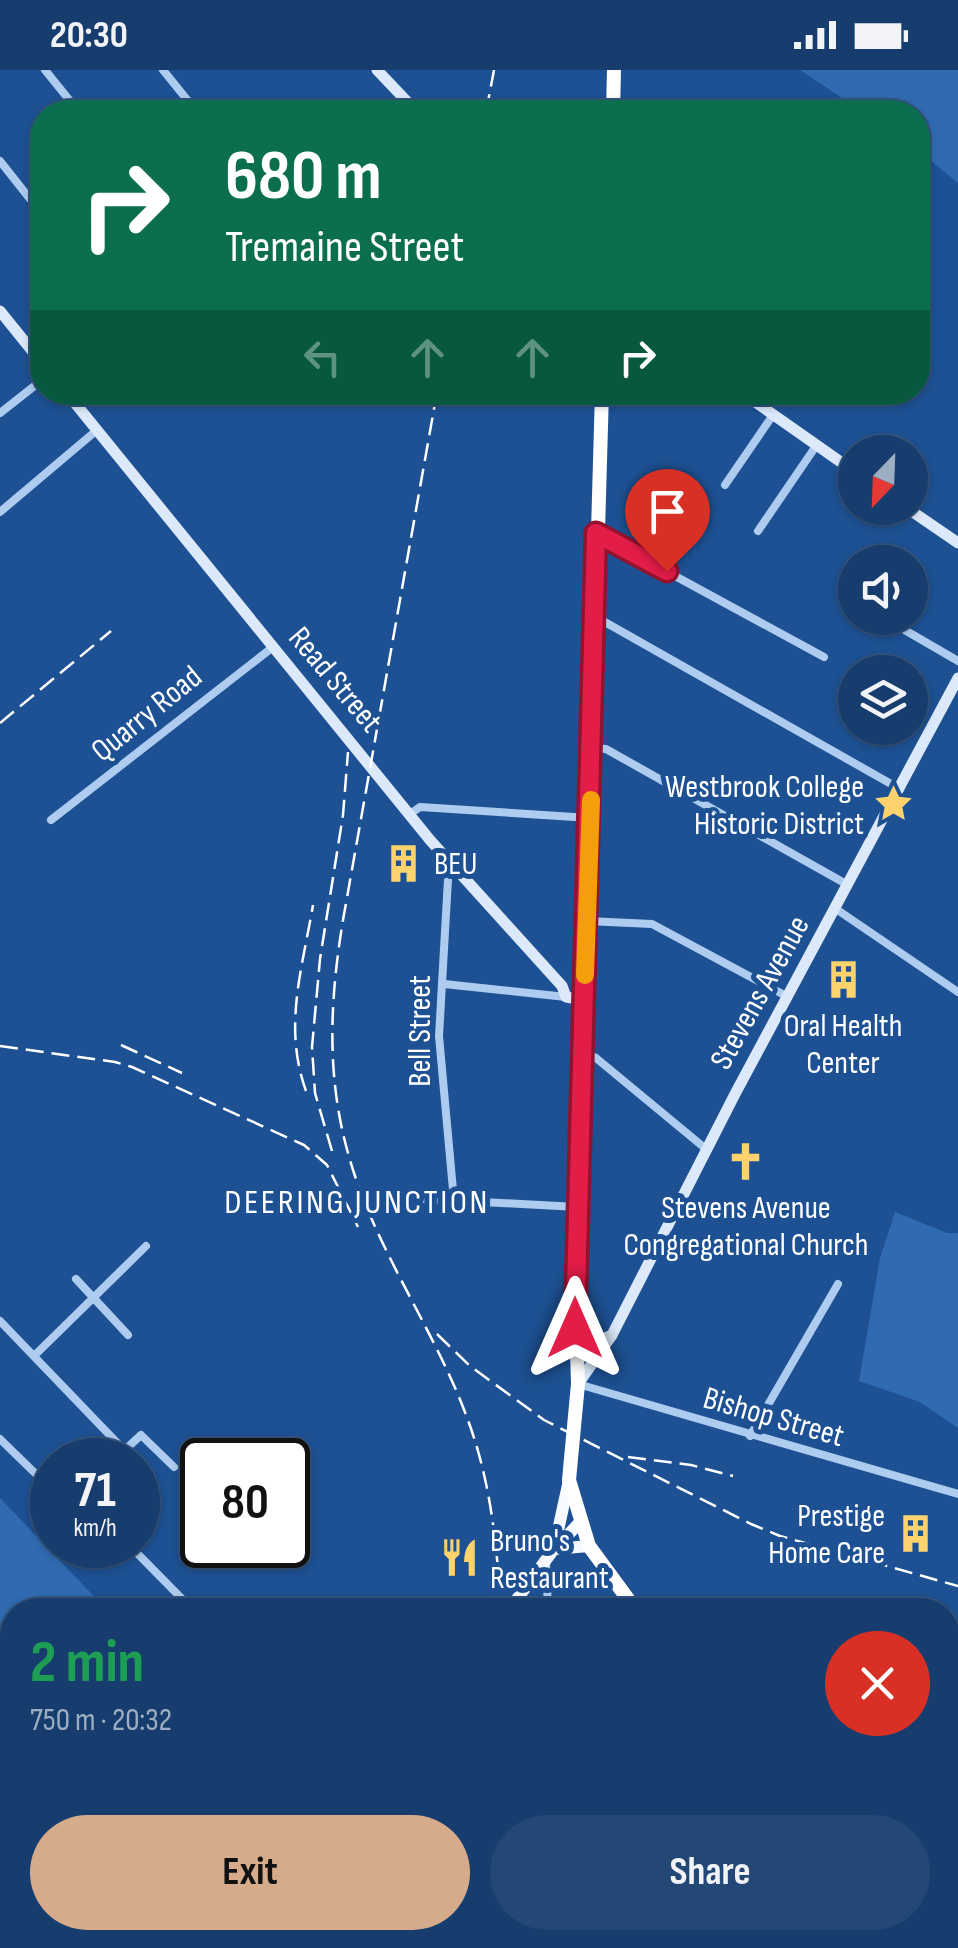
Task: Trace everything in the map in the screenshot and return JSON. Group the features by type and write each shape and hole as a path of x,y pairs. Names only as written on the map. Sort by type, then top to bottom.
{"highway":[{"path":"613,100 614,70"},
{"path":"601,405 577,1206 578,1384 569,1480 590,1546 627,1598"}],"main road":[{"path":"550,1555 569,1480"},
{"path":"518,1598 580,1522"},
{"path":"550,1555 590,1546"}],"street":[{"path":"45,70 70,100"},
{"path":"163,70 188,100"},
{"path":"377,70 405,100"},
{"path":"0,162 30,199"},
{"path":"0,311 30,349"},
{"path":"0,413 30,389"},
{"name":"Read Street","path":"79,405 449,862 562,986 566,997"},
{"path":"759,405 838,461"},
{"path":"725,485 773,415"},
{"path":"0,512 97,430"},
{"path":"758,531 816,446"},
{"path":"928,522 958,543"},
{"path":"596,533 824,657"},
{"path":"596,617 900,789"},
{"path":"913,635 958,661"},
{"name":"Quarry Road","path":"51,820 273,646"},
{"name":"Stevens Avenue","path":"578,1384 612,1334 706,1149 958,678"},
{"path":"592,748 606,749 848,885"},
{"path":"410,814 420,807 590,818"},
{"name":"Bell Street","path":"449,862 440,1055 454,1201"},
{"path":"836,909 958,992"},
{"path":"587,921 652,924 788,997"},
{"path":"444,984 584,1000"},
{"path":"583,1052 596,1058 706,1149"},
{"path":"383,1207 407,1200 577,1206"},
{"path":"34,1356 146,1246"},
{"path":"76,1280 128,1336"},
{"path":"750,1436 838,1284"},
{"path":"0,1321 113,1438"},
{"path":"575,1342 592,1343 612,1334"},
{"name":"Bishop Street","path":"578,1384 958,1494"},
{"path":"0,1438 30,1467"},
{"path":"160,1454 174,1467"},
{"path":"548,1598 550,1555"},
{"path":"152,1568 181,1598"}],"shaded area":[{"path":"800,70 958,70 958,183 930,160 930,100 845,100"},
{"path":"895,1212 947,1233 958,1233 958,1428 920,1402 859,1381 880,1258"},
{"path":"0,1498 30,1529 30,1568 67,1568 96,1598 0,1598"}],"railway":[{"path":"488,100 494,70"},
{"path":"435,405 343,920 333,1008 333,1066 341,1124 359,1188 440,1355 477,1446 492,1515 500,1598"},
{"path":"0,723 111,631"},
{"path":"332,1151 315,1093 312,1047 348,752"},
{"path":"306,1091 299,1067 295,1021 313,905"},
{"path":"121,1045 182,1073"},
{"path":"0,1046 132,1067 304,1145 327,1165 358,1227"},
{"path":"437,1334 470,1366 544,1420 751,1524 780,1536 958,1586"},
{"path":"628,1457 691,1465 733,1476"}],"slow traffic":[{"path":"585,975 591,800"}],"place":[{"name":"Westbrook College Historic District","path":"894,804"},
{"name":"BEU","path":"404,863"},
{"name":"Oral Health Center","path":"843,980"},
{"name":"Stevens Avenue Congregational Church","path":"746,1162"},
{"name":"Prestige Home Care","path":"915,1533"},
{"name":"Bruno's Restaurant","path":"460,1558"}],"district":[{"name":"DEERING JUNCTION","path":"357,1201"}],"route":[{"path":"575,1328 596,533 667,571"}]}
